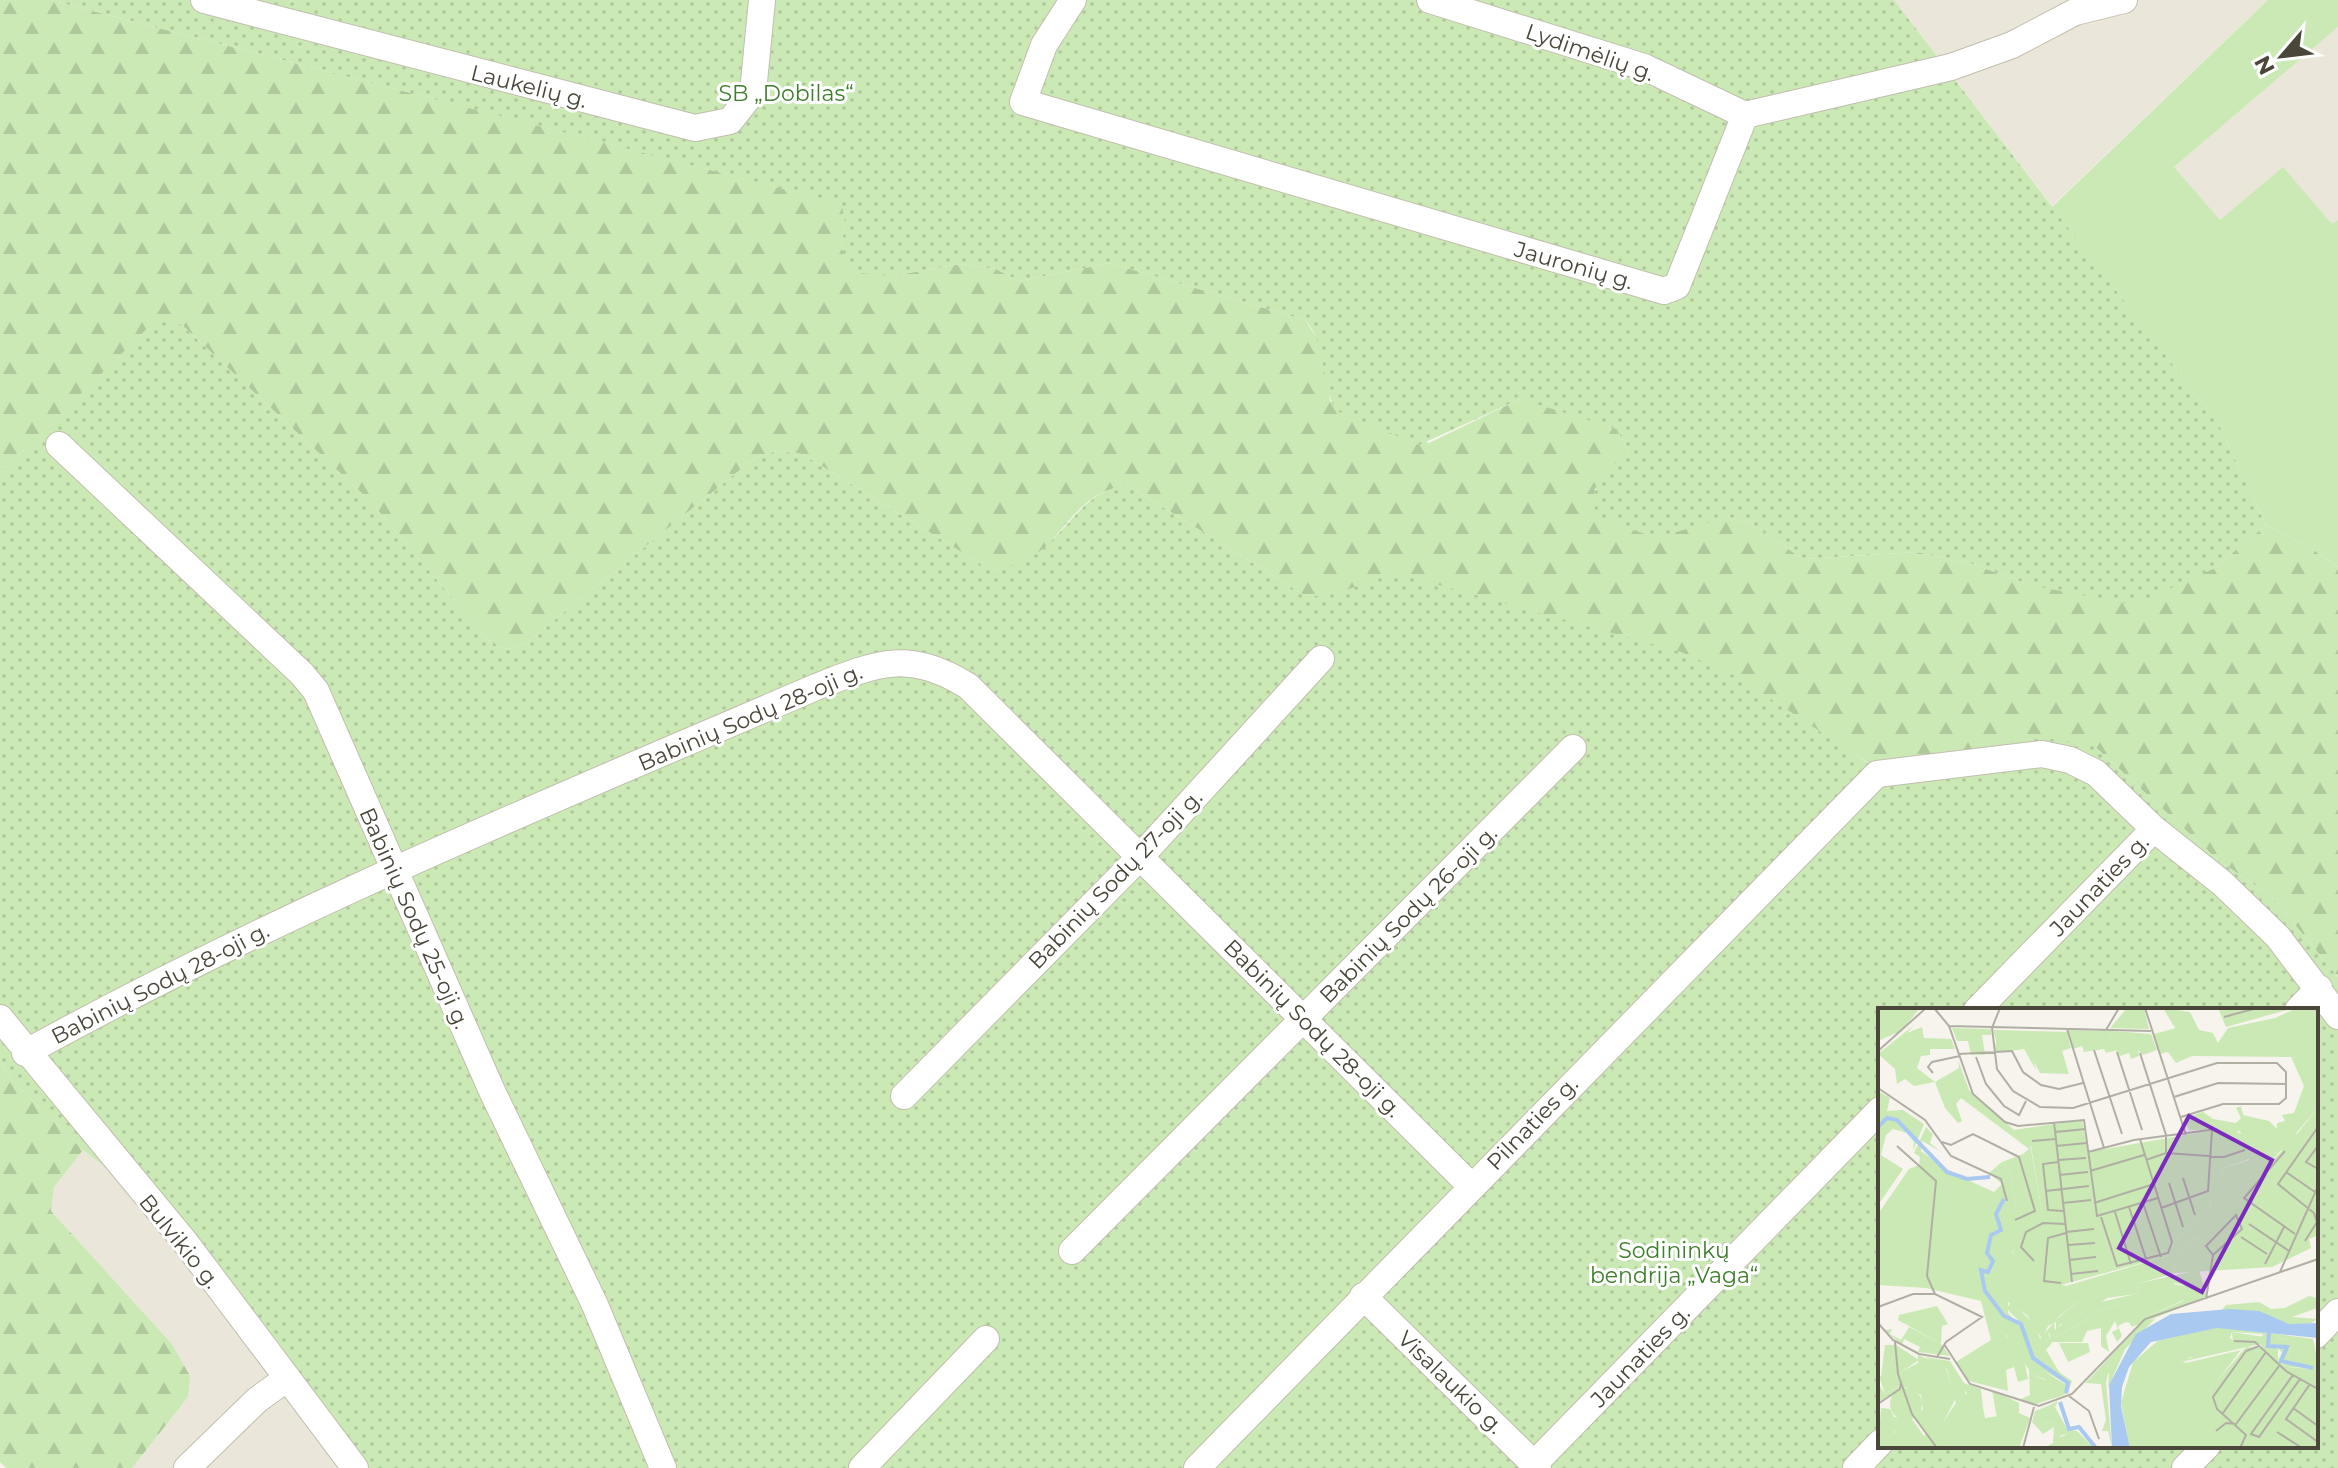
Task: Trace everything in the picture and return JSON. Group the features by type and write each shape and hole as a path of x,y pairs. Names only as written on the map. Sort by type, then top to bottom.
{"street":[{"name":"Laukelių g.","path":"204,0 695,128 730,121 753,92 762,0"},
{"name":"Jauronių g.","path":"1073,0 1044,45 1023,102 1664,291 1677,286 1745,115"},
{"name":"Lydimėlių g.","path":"1430,0 1644,67 1745,115"},
{"path":"1745,115 1951,67 2012,45 2075,12 2124,0"},
{"name":"Babinių Sodų 25-oji g.","path":"59,445 302,674 316,691 492,1091 595,1305 663,1468"},
{"name":"Babinių Sodų 27-oji g.","path":"904,1096 1141,856 1321,659"},
{"name":"Babinių Sodų 28-oji g.","path":"25,1053 152,983 393,869 816,687 860,669 903,660 946,672 968,686 1471,1186"},
{"name":"Babinių Sodų 26-oji g.","path":"1072,1251 1573,748"},
{"name":"Pilnaties g.","path":"1201,1467 1363,1296 1869,779 1877,774 2042,754 2070,760 2096,773 2154,829"},
{"path":"2154,829 2222,883 2278,937 2338,1016"},
{"name":"Jaunaties g.","path":"1979,1008 2154,829"},
{"path":"2300,1008 2319,988"},
{"name":"Bulvikio g.","path":"0,1018 25,1053 185,1242 355,1468"},
{"name":"Jaunaties g.","path":"1536,1466 1878,1112"},
{"name":"Visalaukio g.","path":"1363,1296 1536,1466"},
{"path":"2318,1333 2338,1312"},
{"path":"862,1468 986,1339"},
{"path":"187,1468 257,1400 286,1379"},
{"path":"1856,1468 1878,1445"},
{"path":"2185,1468 2205,1448"}],"shaded area":[{"path":"1894,0 2268,0 2052,206"},
{"path":"2338,27 2338,220 2332,225 2220,221 2174,167"},
{"path":"83,1150 183,1228 368,1468 132,1468 188,1397 172,1344 51,1211 54,1187"}],"green space":[{"path":"0,0 50,0 843,204 845,224 841,247 892,276 960,264 996,269 1019,281 1110,263 1305,320 1321,344 1330,401 1429,443 1520,399 1530,399 1617,429 1628,451 1594,490 1702,524 1728,517 1750,523 1803,559 1917,552 1973,564 2030,585 2213,569 2266,525 2312,549 2338,567 2338,977 2272,897 2218,860 2092,744 1873,766 1808,725 1350,590 1326,599 1304,595 1127,485 1096,496 1081,507 1050,543 1027,561 989,569 802,454 777,451 756,457 525,644 510,649 493,646 369,500 182,325 147,329 0,474"},
{"name":"SB „Dobilas“","path":"50,0 1894,0 2219,425 2266,525 2213,569 2134,605 2030,585 1973,564 1917,552 1803,559 1750,523 1728,517 1656,538 1600,518 1595,509 1592,500 1599,480 1628,451 1617,429 1520,399 1419,445 1337,411 1328,389 1318,341 1305,320 1110,263 1019,281 996,269 960,264 892,276 859,273 846,261 841,247 845,224 842,204"},
{"path":"2268,0 2338,0 2338,27 2174,167 2220,220 2283,167 2332,224 2338,220 2338,567 2312,549 2266,525 2219,425 2052,207"},
{"name":"Sodininkų bendrija „Vaga“","path":"164,322 182,325 369,500 493,646 510,649 525,644 756,457 777,451 802,454 989,569 1014,565 1033,556 1091,501 1107,490 1127,485 1304,595 1331,594 1377,579 1403,575 1681,652 1738,677 1872,766 2043,738 2092,744 2218,860 2272,897 2338,977 2338,1468 368,1468 183,1228 83,1150 12,1080 0,1061 0,474 147,329"},
{"path":"0,1061 12,1080 83,1150 54,1187 51,1211 172,1344 190,1376 188,1397 132,1468 6,1468 0,1462"}]}
